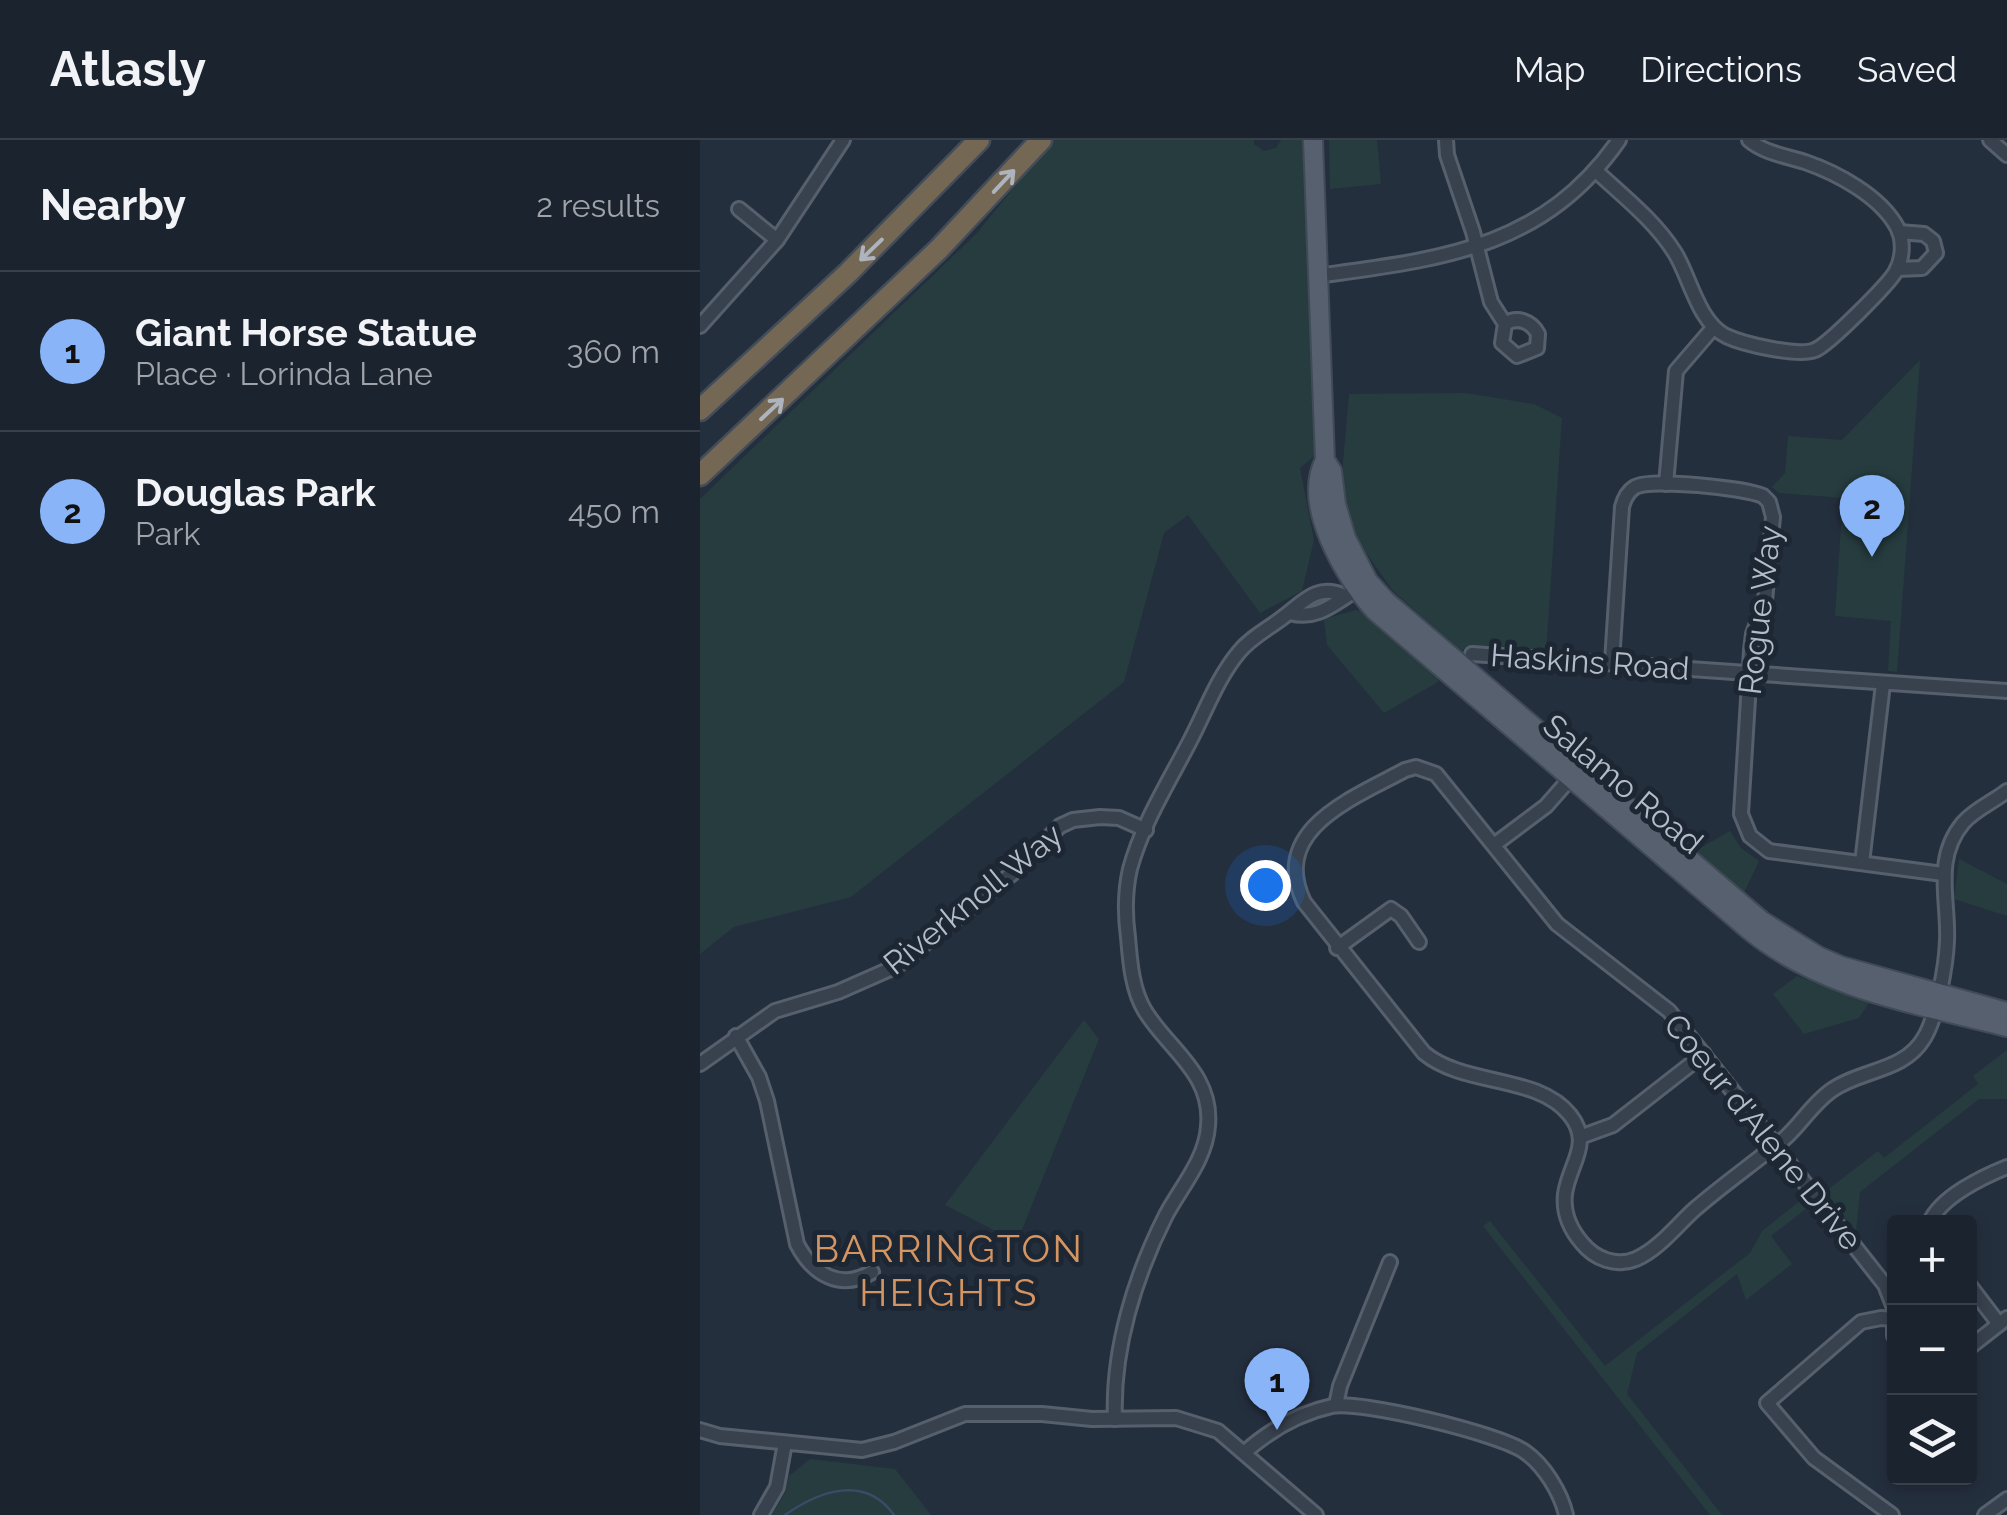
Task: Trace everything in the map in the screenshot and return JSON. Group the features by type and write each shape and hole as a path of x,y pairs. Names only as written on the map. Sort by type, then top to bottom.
{"highway":[{"path":"700,410 848,273 979,140"},
{"path":"700,475 939,250 1041,140"}],"main road":[{"name":"Salamo Road","path":"1313,140 1325,460 1318,473 1323,514 1334,549 1356,589 1384,620 1575,772 1772,948 1828,978 2007,1012"},
{"name":"Salamo Road","path":"1936,1001 2007,1027"}],"street":[{"path":"700,326 777,240 843,140"},
{"path":"1446,140 1447,156 1478,248 1491,302 1505,324"},
{"path":"1317,276 1423,261 1478,248 1539,217 1596,171 1620,140"},
{"path":"1596,171 1664,238 1687,273 1713,328 1736,339 1788,351 1812,352 1831,338 1897,269 1902,250 1899,232 1886,214 1851,185 1808,163 1766,151 1749,140"},
{"path":"1990,140 2007,155"},
{"path":"739,209 777,240"},
{"path":"1897,269 1922,268 1934,258 1936,248 1924,234 1899,232"},
{"path":"1666,484 1676,371 1713,328"},
{"name":"Rogue Way","path":"1612,662 1624,499 1637,485 1757,493 1772,508 1768,585 1753,634 1749,674 1741,801 1745,828 1769,850 1943,874"},
{"path":"1115,1419 1117,1362 1142,1272 1166,1216 1200,1158 1208,1126 1207,1100 1199,1079 1148,1016 1136,989 1126,902 1130,870 1228,667 1260,632 1290,613 1302,616 1336,606 1356,589"},
{"name":"Haskins Road","path":"1472,654 2007,691"},
{"path":"1862,863 1883,684"},
{"name":"Coeur d'Alene Drive","path":"1580,1137 1574,1120 1554,1100 1448,1068 1427,1056 1337,948 1304,902 1296,878 1301,843 1324,817 1405,770 1428,769 1443,780 1557,924 1653,996 1704,1054 1891,1294 1892,1305"},
{"path":"1494,845 1546,806 1575,772"},
{"path":"1704,1054 1613,1125 1580,1137 1580,1154 1565,1194 1568,1222 1594,1255 1618,1262 1637,1258 1776,1146 1829,1092 1902,1061 1913,1052 1927,1033 1947,943 1943,874 1950,846 1965,821 2007,792"},
{"name":"Riverknoll Way","path":"700,1064 775,1011 838,992 897,966 1012,873 1060,826 1100,817 1120,818 1146,830"},
{"path":"1337,948 1391,908 1418,942"},
{"path":"736,1036 760,1077 802,1254 819,1271 840,1282 851,1282 872,1272"},
{"path":"1935,1215 1969,1187 2007,1168"},
{"path":"1336,1405 1390,1262"},
{"path":"1977,1293 2003,1321 1977,1341"},
{"path":"1887,1319 1861,1322 1767,1403 1814,1458 1892,1515"},
{"path":"1244,1452 1283,1426 1336,1405 1481,1432 1525,1452 1546,1474 1566,1515"},
{"path":"700,1430 720,1436 862,1450 894,1442 965,1414 1176,1418 1218,1430 1316,1515"},
{"path":"762,1515 777,1487 785,1443"},
{"path":"1986,1515 2007,1499"}],"green space":[{"path":"1053,140 1254,140 1264,151 1276,148 1281,140 1306,140 1305,205 1318,453 1300,468 1314,540 1302,591 1260,613 1188,515 1164,533 1124,682 851,897 734,927 700,954 700,499 976,234"},
{"path":"1329,140 1377,140 1381,184 1330,189"},
{"path":"1920,360 1897,672 1888,671 1891,621 1835,616 1843,498 1779,493 1772,487 1785,473 1788,436 1842,440"},
{"path":"1465,393 1534,404 1562,418 1546,652 1470,646 1461,651 1393,591 1345,523 1342,474 1349,394"},
{"path":"1364,611 1438,682 1384,713 1327,645 1324,619"},
{"path":"1730,831 1741,848 1759,861 1744,893 1695,851"},
{"path":"1959,859 2007,884 2007,916 1954,899"},
{"path":"1797,976 1869,1003 1859,1018 1804,1034 1773,994"},
{"path":"1084,1020 1099,1039 1017,1242 945,1205"},
{"path":"2007,1050 2007,1099 1979,1099 1860,1192 1856,1232 1825,1192 1878,1151 1884,1158 1978,1084 1973,1076"},
{"path":"1801,1200 1807,1208 1771,1236 1792,1264 1746,1300 1737,1274 1637,1353 1627,1394 1722,1515 1710,1515 1483,1226 1490,1221 1605,1366 1750,1253 1762,1231"},
{"path":"810,1459 895,1469 931,1515 772,1515 786,1491 789,1476"}],"waterway":[{"path":"785,1515 812,1499 841,1491 870,1494 894,1515"}],"place":[{"name":"Douglas Park","path":"1872,557"},
{"name":"Giant Horse Statue","path":"1277,1430"}],"district":[{"name":"BARRINGTON HEIGHTS","path":"949,1271"}]}
